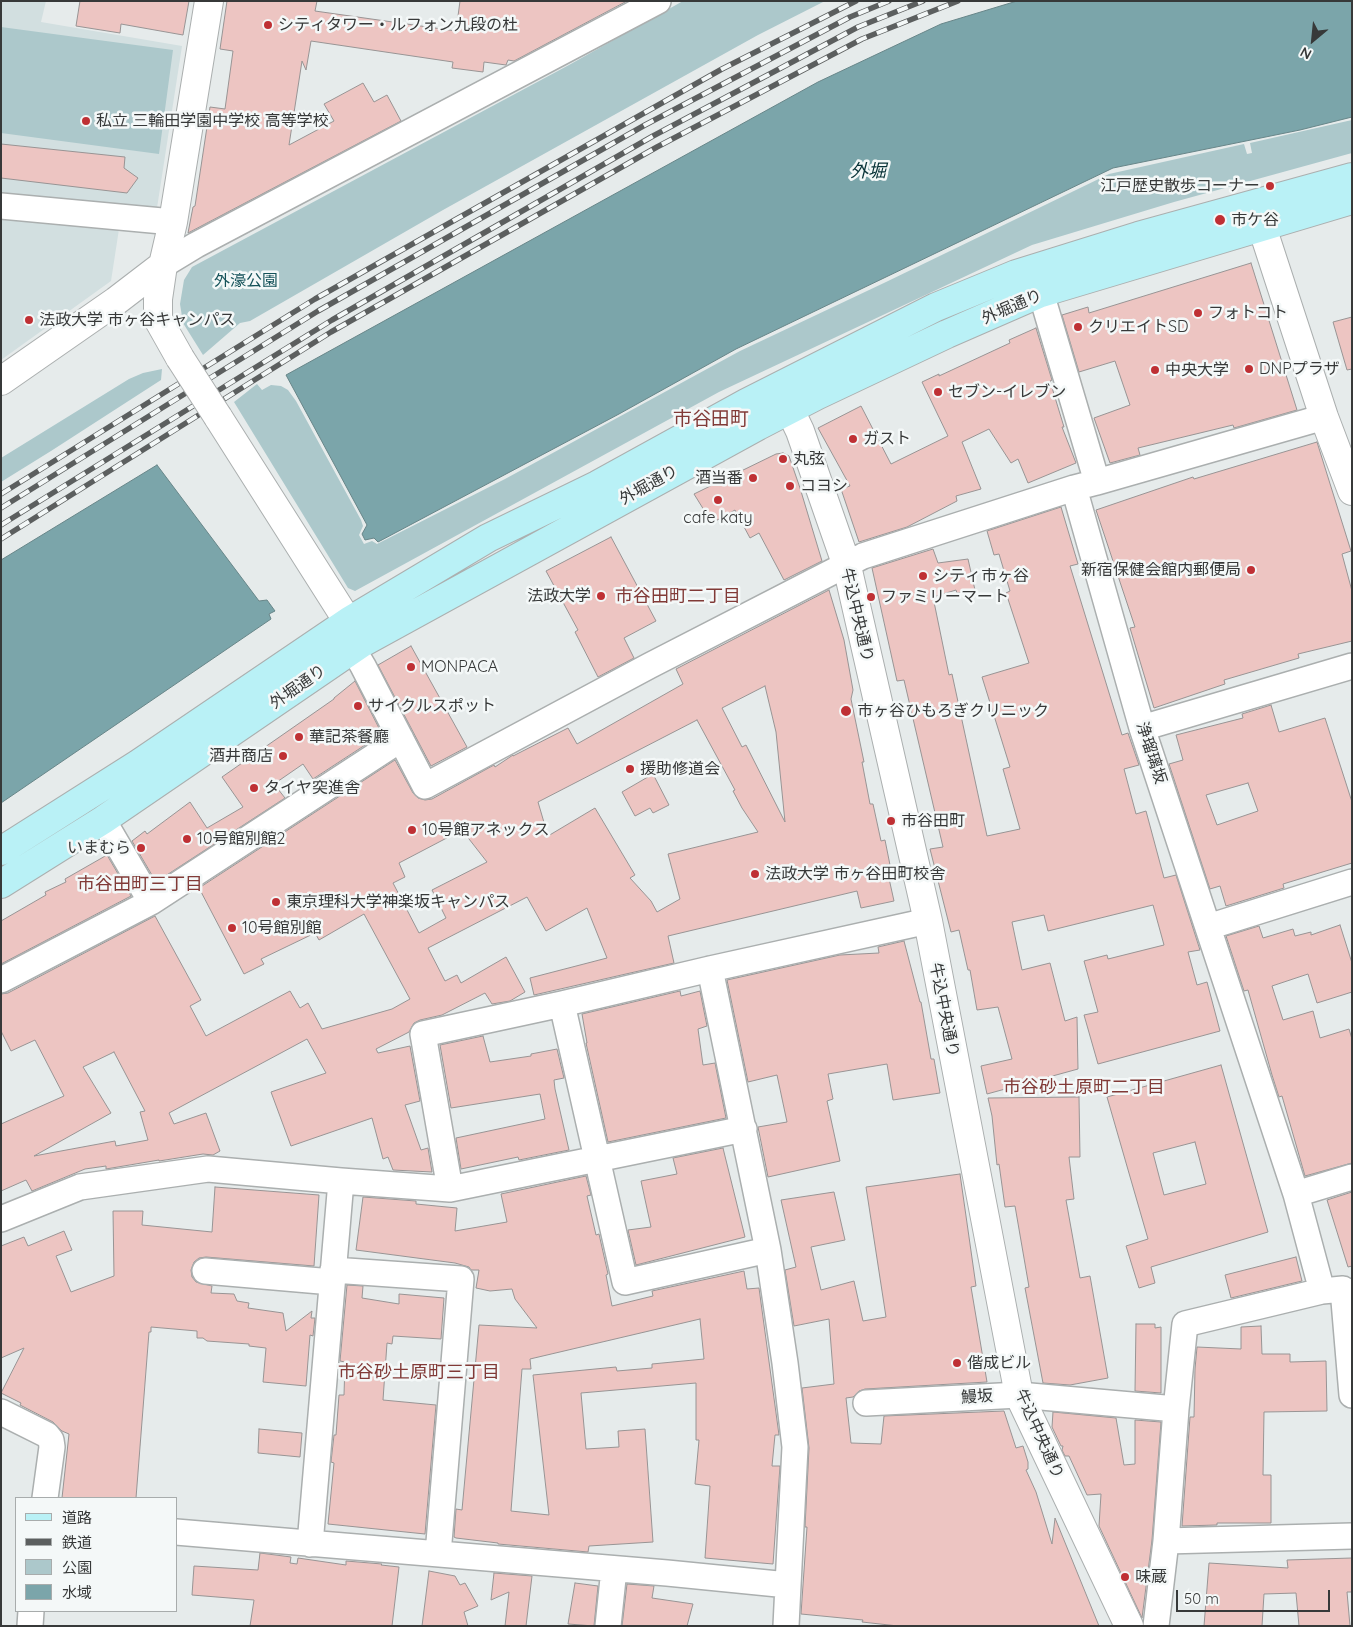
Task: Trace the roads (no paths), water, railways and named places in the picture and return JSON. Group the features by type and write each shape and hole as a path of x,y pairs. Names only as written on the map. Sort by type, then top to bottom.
{"main road":[{"name":"外堀通り","path":"1,851 138,764 355,638 785,398 936,307 1016,274 1138,236 1352,177"},
{"name":"外堀通り","path":"785,398 947,334 1041,293 1352,200"},
{"name":"外堀通り","path":"1,884 104,820 355,638"}],"street":[{"path":"209,1 173,222 163,265 158,299 158,319 180,358 355,638 401,739 425,786 649,666 847,566 863,556 1086,485 1324,417"},
{"path":"1,381 116,301 163,265 196,245 658,1"},
{"path":"1,206 173,222"},
{"path":"1262,227 1324,417 1352,491"},
{"name":"浄瑠璃坂","path":"1041,293 1142,728 1296,1194 1322,1291"},
{"name":"牛込中央通り","path":"785,398 800,431 847,566 928,921 1019,1395 1129,1626"},
{"path":"1142,728 1352,666"},
{"path":"1,980 150,902 401,739"},
{"path":"104,820 150,902"},
{"path":"1208,927 1352,882"},
{"path":"450,1189 423,1034 562,1004 710,968 928,921"},
{"path":"710,968 768,1250 795,1447 786,1626"},
{"path":"562,1004 625,1282 768,1250"},
{"path":"1,1219 80,1186 208,1169 450,1189 744,1129"},
{"path":"1296,1194 1352,1177"},
{"path":"310,1544 340,1181"},
{"path":"205,1271 461,1279 438,1554"},
{"path":"1156,1626 1166,1541 1176,1409 1186,1324 1322,1291 1343,1289 1351,1380"},
{"name":"鰻坂","path":"866,1403 1019,1395 1176,1409"},
{"path":"1,1412 46,1434 51,1440 52,1447 45,1497"},
{"path":"178,1532 788,1585"},
{"path":"1166,1541 1352,1536"},
{"path":"608,1626 614,1569"},
{"path":"30,1626 31,1612"}],"water":[{"name":"外堀","path":"1017,1 1352,1 1352,117 1300,130 1113,168 736,349 619,414 378,542 374,538 365,540 362,534 367,525 286,375 818,82 941,24"},
{"path":"157,465 259,601 267,600 275,611 269,614 271,619 1,803 1,560"}],"railway":[{"path":"1,494 315,299 722,69 856,1"},
{"path":"1,508 318,311 645,125 850,17 889,1"},
{"path":"1,525 332,320 653,136 858,27 923,1"},
{"path":"1,539 331,332 657,147 862,39 958,1"}],"place":[{"name":"シティタワー・ルフォン九段の杜","path":"268,25"},
{"name":"私立 三輪田学園中学校 高等学校","path":"86,121"},
{"name":"江戸歴史散歩コーナー","path":"1270,186"},
{"name":"市ケ谷","path":"1220,220"},
{"name":"フォトコト","path":"1198,313"},
{"name":"法政大学 市ヶ谷キャンパス","path":"29,320"},
{"name":"クリエイトSD","path":"1078,327"},
{"name":"DNPプラザ","path":"1249,369"},
{"name":"中央大学","path":"1155,370"},
{"name":"セブン-イレブン","path":"938,392"},
{"name":"ガスト","path":"853,439"},
{"name":"丸弦","path":"783,459"},
{"name":"酒当番","path":"753,478"},
{"name":"コヨシ","path":"790,486"},
{"name":"cafe katy","path":"718,500"},
{"name":"新宿保健会館内郵便局","path":"1251,570"},
{"name":"シティ市ヶ谷","path":"923,576"},
{"name":"法政大学","path":"601,596"},
{"name":"ファミリーマート","path":"871,597"},
{"name":"MONPACA","path":"411,667"},
{"name":"サイクルスポット","path":"358,706"},
{"name":"市ヶ谷ひもろぎクリニック","path":"846,711"},
{"name":"華記茶餐廳","path":"299,737"},
{"name":"酒井商店","path":"283,756"},
{"name":"援助修道会","path":"630,769"},
{"name":"タイヤ突進舎","path":"254,788"},
{"name":"市谷田町","path":"891,821"},
{"name":"10号館アネックス","path":"412,830"},
{"name":"10号館別館2","path":"187,839"},
{"name":"いまむら","path":"141,848"},
{"name":"法政大学 市ヶ谷田町校舎","path":"755,874"},
{"name":"東京理科大学神楽坂キャンパス","path":"276,902"},
{"name":"10号館別館","path":"232,928"},
{"name":"偕成ビル","path":"957,1363"},
{"name":"味蔵","path":"1125,1577"}],"district":[{"name":"市谷田町","path":"711,419"},
{"name":"市谷田町二丁目","path":"678,597"},
{"name":"市谷田町三丁目","path":"140,885"},
{"name":"市谷砂土原町二丁目","path":"1084,1088"},
{"name":"市谷砂土原町三丁目","path":"419,1373"}],"park label":[{"name":"外濠公園","path":"246,281"}]}
